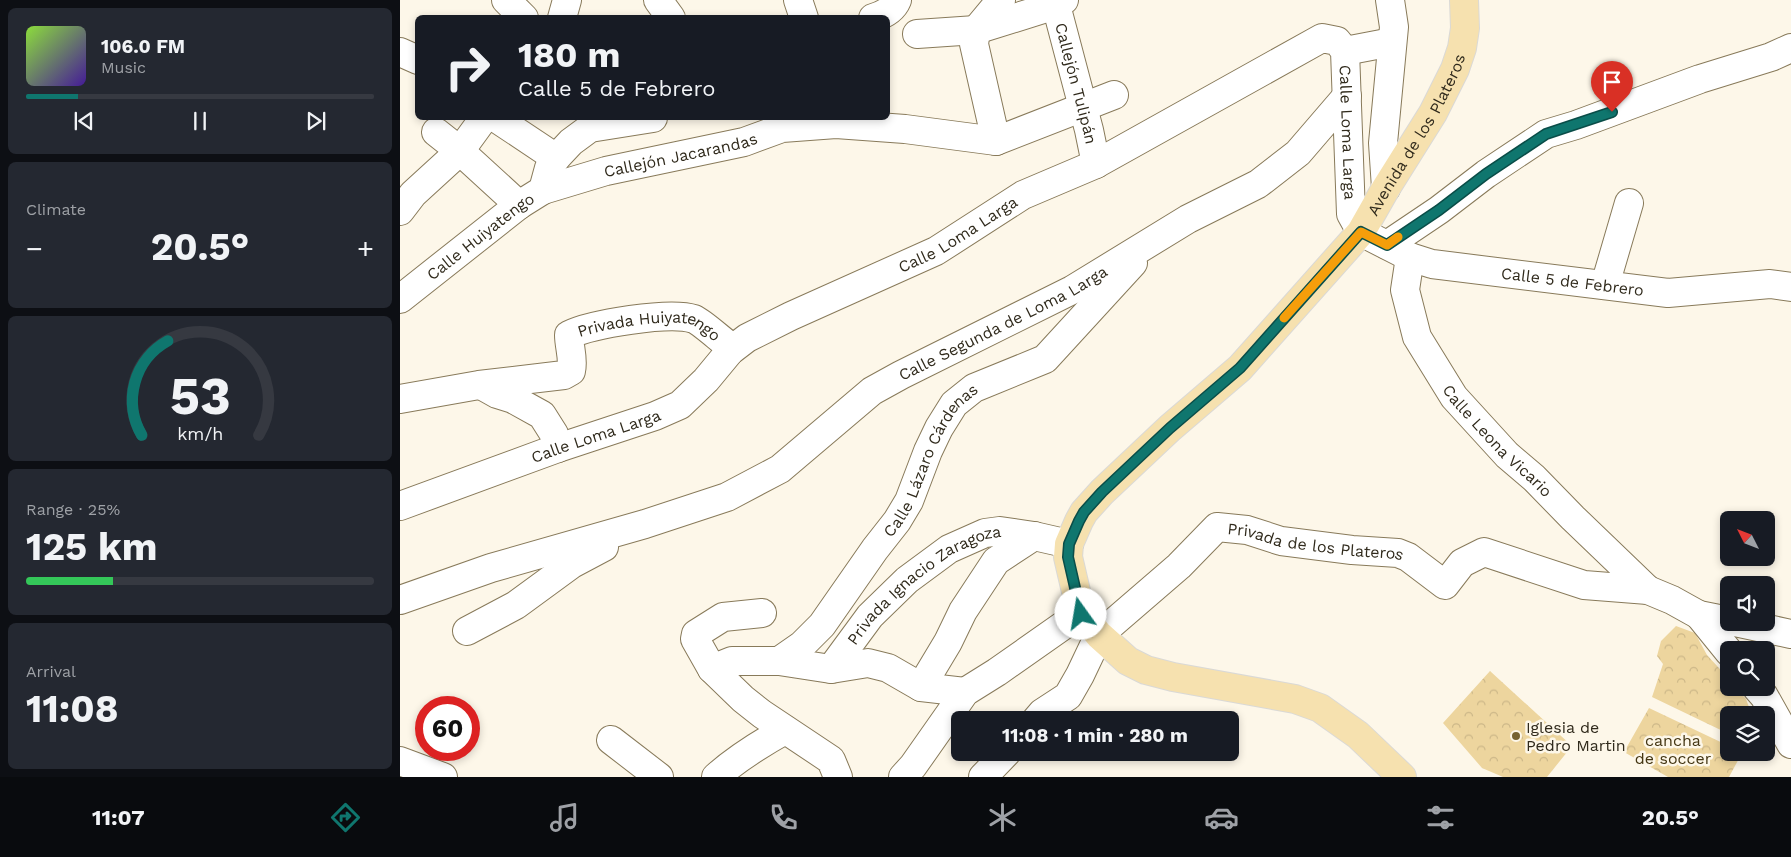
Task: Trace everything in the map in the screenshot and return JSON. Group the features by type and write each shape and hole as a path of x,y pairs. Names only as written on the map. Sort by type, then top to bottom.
{"main road":[{"name":"Avenida de los Plateros","path":"1402,777 1358,735 1320,708 1295,699 1173,677 1146,670 1128,661 1099,635 1081,614 1068,557 1069,544 1081,516 1102,492 1170,428 1240,368 1361,232 1433,113 1456,69 1462,48 1469,2"}],"street":[{"path":"506,0 521,15"},
{"path":"563,15 567,0"},
{"path":"658,0 669,15"},
{"path":"882,15 896,4 897,0"},
{"path":"996,141 974,44 976,30 1001,0"},
{"path":"1386,188 1383,143 1394,28 1390,0"},
{"path":"917,34 976,30 1060,2"},
{"name":"Callejón Tulipán","path":"1060,2 1096,164"},
{"name":"Calle Loma Larga","path":"400,506 558,448 656,416 680,405 706,380 730,351 747,338 791,316 936,251 1023,195 1096,164 1322,38 1337,41 1345,52 1351,214 1361,232"},
{"path":"1345,52 1392,42"},
{"path":"1387,245 1439,210 1486,174 1546,134 1576,125 1700,79 1771,57 1791,48"},
{"path":"400,52 415,59"},
{"name":"Callejón Jacarandas","path":"543,190 606,171 744,142 782,128 836,124 905,129 996,141 1114,95"},
{"name":"Calle Segunda de Loma Larga","path":"400,600 491,568 645,524 727,497 780,469 872,391 1072,290 1188,219 1258,184 1298,153 1347,96"},
{"path":"400,212 413,194 496,120"},
{"path":"499,120 556,158"},
{"name":"Calle Huiyatengo","path":"400,299 519,205 543,190 550,168 556,158 571,142 590,128 640,120"},
{"path":"436,132 460,151 519,205"},
{"path":"1605,285 1625,215"},
{"name":"Calle 5 de Febrero","path":"1361,232 1410,258 1432,264 1668,293 1770,284 1791,287"},
{"name":"Calle Lázaro Cárdenas","path":"779,662 802,645 822,625 897,521 909,501 939,428 954,404 974,388 1045,359 1154,240"},
{"name":"Calle Leona Vicario","path":"1410,258 1405,290 1418,337 1454,397 1507,454 1648,590"},
{"name":"Privada Huiyatengo","path":"479,385 564,374 571,371 573,363 569,335 578,330 594,326 658,316 694,319 730,347 730,351"},
{"path":"400,400 479,385 513,399 542,415 554,434 558,448"},
{"name":"Calle Segunda de Loma Larga","path":"467,631 516,605 572,564 645,524"},
{"name":"Privada de los Plateros","path":"1099,635 1179,566 1217,527 1247,530 1281,541 1352,550 1398,553 1408,557 1445,585 1462,563 1484,552 1584,585 1648,590"},
{"name":"Privada Ignacio Zaragoza","path":"830,669 870,616 907,580 949,549 985,533 1000,531 1069,544"},
{"name":"Privada Ignacio Zaragoza","path":"921,687 948,642 963,611 996,561 1034,536"},
{"path":"1648,590 1672,600 1699,615 1720,619"},
{"path":"762,613 723,617 696,634 695,639 712,669 743,699 785,730 831,760 838,777"},
{"path":"903,777 913,766 965,692 1081,614"},
{"path":"1699,615 1720,641"},
{"path":"1775,631 1791,634"},
{"path":"1045,711 1068,696 1099,635"},
{"path":"712,669 732,662 779,662 830,669 868,662 888,668 921,687 965,692"},
{"path":"1764,696 1791,744"},
{"path":"716,777 756,746 785,730"},
{"path":"611,740 643,772"},
{"path":"400,761 444,777"},
{"path":"983,777 998,761"}],"green space":[{"path":"1676,626 1695,633 1707,655 1720,669 1720,696 1743,696 1749,706 1720,706 1720,730 1652,697 1663,664 1657,656 1661,641"},
{"path":"1490,671 1572,746 1547,777 1503,777 1482,768 1443,723"},
{"name":"cancha de soccer","path":"1649,708 1720,742 1720,761 1738,761 1729,777 1668,777 1624,752"}],"slow traffic":[{"path":"1284,318 1361,232 1387,245 1398,237"}],"place":[{"name":"Iglesia de Pedro Martin","path":"1516,736"}],"route":[{"path":"1081,614 1068,557 1069,544 1084,512 1102,492 1170,428 1240,368 1361,232 1387,245 1439,210 1486,174 1546,134 1612,112"}]}
